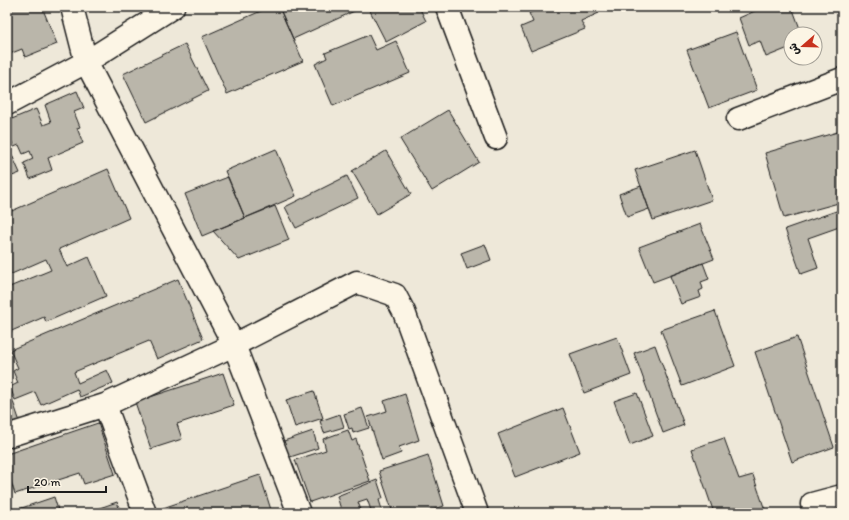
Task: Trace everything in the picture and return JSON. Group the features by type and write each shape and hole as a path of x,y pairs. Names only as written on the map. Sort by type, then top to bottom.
{"street":[{"path":"72,7 86,62 234,345 299,513"},
{"path":"7,104 86,62 173,7"},
{"path":"447,7 496,138"},
{"path":"738,119 842,79"},
{"path":"7,436 105,405 234,345 357,282 395,295 404,312 476,513"},
{"path":"105,405 145,513"},
{"path":"812,504 842,496"}],"building":[{"path":"7,7 42,7 57,44 25,57 22,49 7,55"},
{"path":"270,7 279,7 303,61 227,94 202,37"},
{"path":"279,7 361,7 361,8 293,39"},
{"path":"368,7 419,7 426,21 386,42"},
{"path":"544,7 597,7 599,13 581,21 585,29 531,51 521,27 533,22 529,13"},
{"path":"764,7 792,7 799,26 783,26 783,50 766,57 760,41 749,45 739,18"},
{"path":"736,32 757,90 709,108 687,50"},
{"path":"369,35 376,50 396,41 410,73 333,106 315,64 327,58 325,53"},
{"path":"185,44 208,91 146,122 123,74"},
{"path":"77,91 84,108 74,112 80,127 77,128 83,143 48,158 52,170 30,179 24,163 33,159 30,151 23,154 19,145 14,147 7,131 7,121 36,109 43,125 51,122 45,105"},
{"path":"448,110 479,162 432,191 400,139"},
{"path":"841,131 842,202 784,218 765,153"},
{"path":"7,144 20,173 7,178"},
{"path":"276,149 296,196 245,218 225,171"},
{"path":"695,150 712,200 653,220 635,170"},
{"path":"386,151 411,194 377,214 352,171"},
{"path":"108,169 129,218 59,249 67,267 89,257 106,296 46,322 44,317 7,333 7,288 51,270 46,259 7,276 7,213"},
{"path":"347,176 358,198 296,228 285,207"},
{"path":"228,177 245,218 202,236 185,194"},
{"path":"641,186 649,209 627,217 619,194"},
{"path":"275,206 289,240 239,260 213,231"},
{"path":"842,209 842,226 808,238 818,268 801,274 785,229"},
{"path":"700,224 714,259 653,282 639,247"},
{"path":"485,244 491,260 467,269 461,253"},
{"path":"703,263 709,279 701,282 703,289 699,291 701,297 681,304 670,276"},
{"path":"178,279 203,339 157,359 149,341 74,372 78,383 107,370 113,383 80,397 77,389 41,405 35,392 15,400 10,387 18,383 13,371 18,368 10,350"},
{"path":"715,311 735,366 682,386 661,330"},
{"path":"617,337 631,375 584,393 570,354"},
{"path":"797,337 834,447 792,462 755,352"},
{"path":"655,345 684,425 663,433 634,353"},
{"path":"223,373 234,405 177,424 182,439 151,449 135,402"},
{"path":"7,384 20,422 7,426"},
{"path":"314,391 323,418 295,427 286,400"},
{"path":"637,393 653,436 630,445 614,401"},
{"path":"405,394 419,440 399,447 401,453 382,460 368,417 387,411 384,401"},
{"path":"362,408 369,428 353,433 352,428 349,429 344,414"},
{"path":"563,408 580,452 515,477 498,434"},
{"path":"340,414 344,427 324,433 320,421"},
{"path":"98,423 115,474 84,484 80,473 15,494 7,469 7,454"},
{"path":"348,430 352,441 356,439 370,481 310,502 295,460 326,450 323,439"},
{"path":"313,431 318,448 284,459 278,443"},
{"path":"724,438 739,479 753,475 766,513 714,513 692,449"},
{"path":"428,455 444,506 423,513 393,513 379,471"},
{"path":"260,475 272,513 151,512"},
{"path":"377,480 383,498 379,500 383,513 372,513 367,499 358,502 362,513 342,513 337,496"},
{"path":"54,497 59,513 7,513"},
{"path":"117,502 121,513 85,513"}]}
